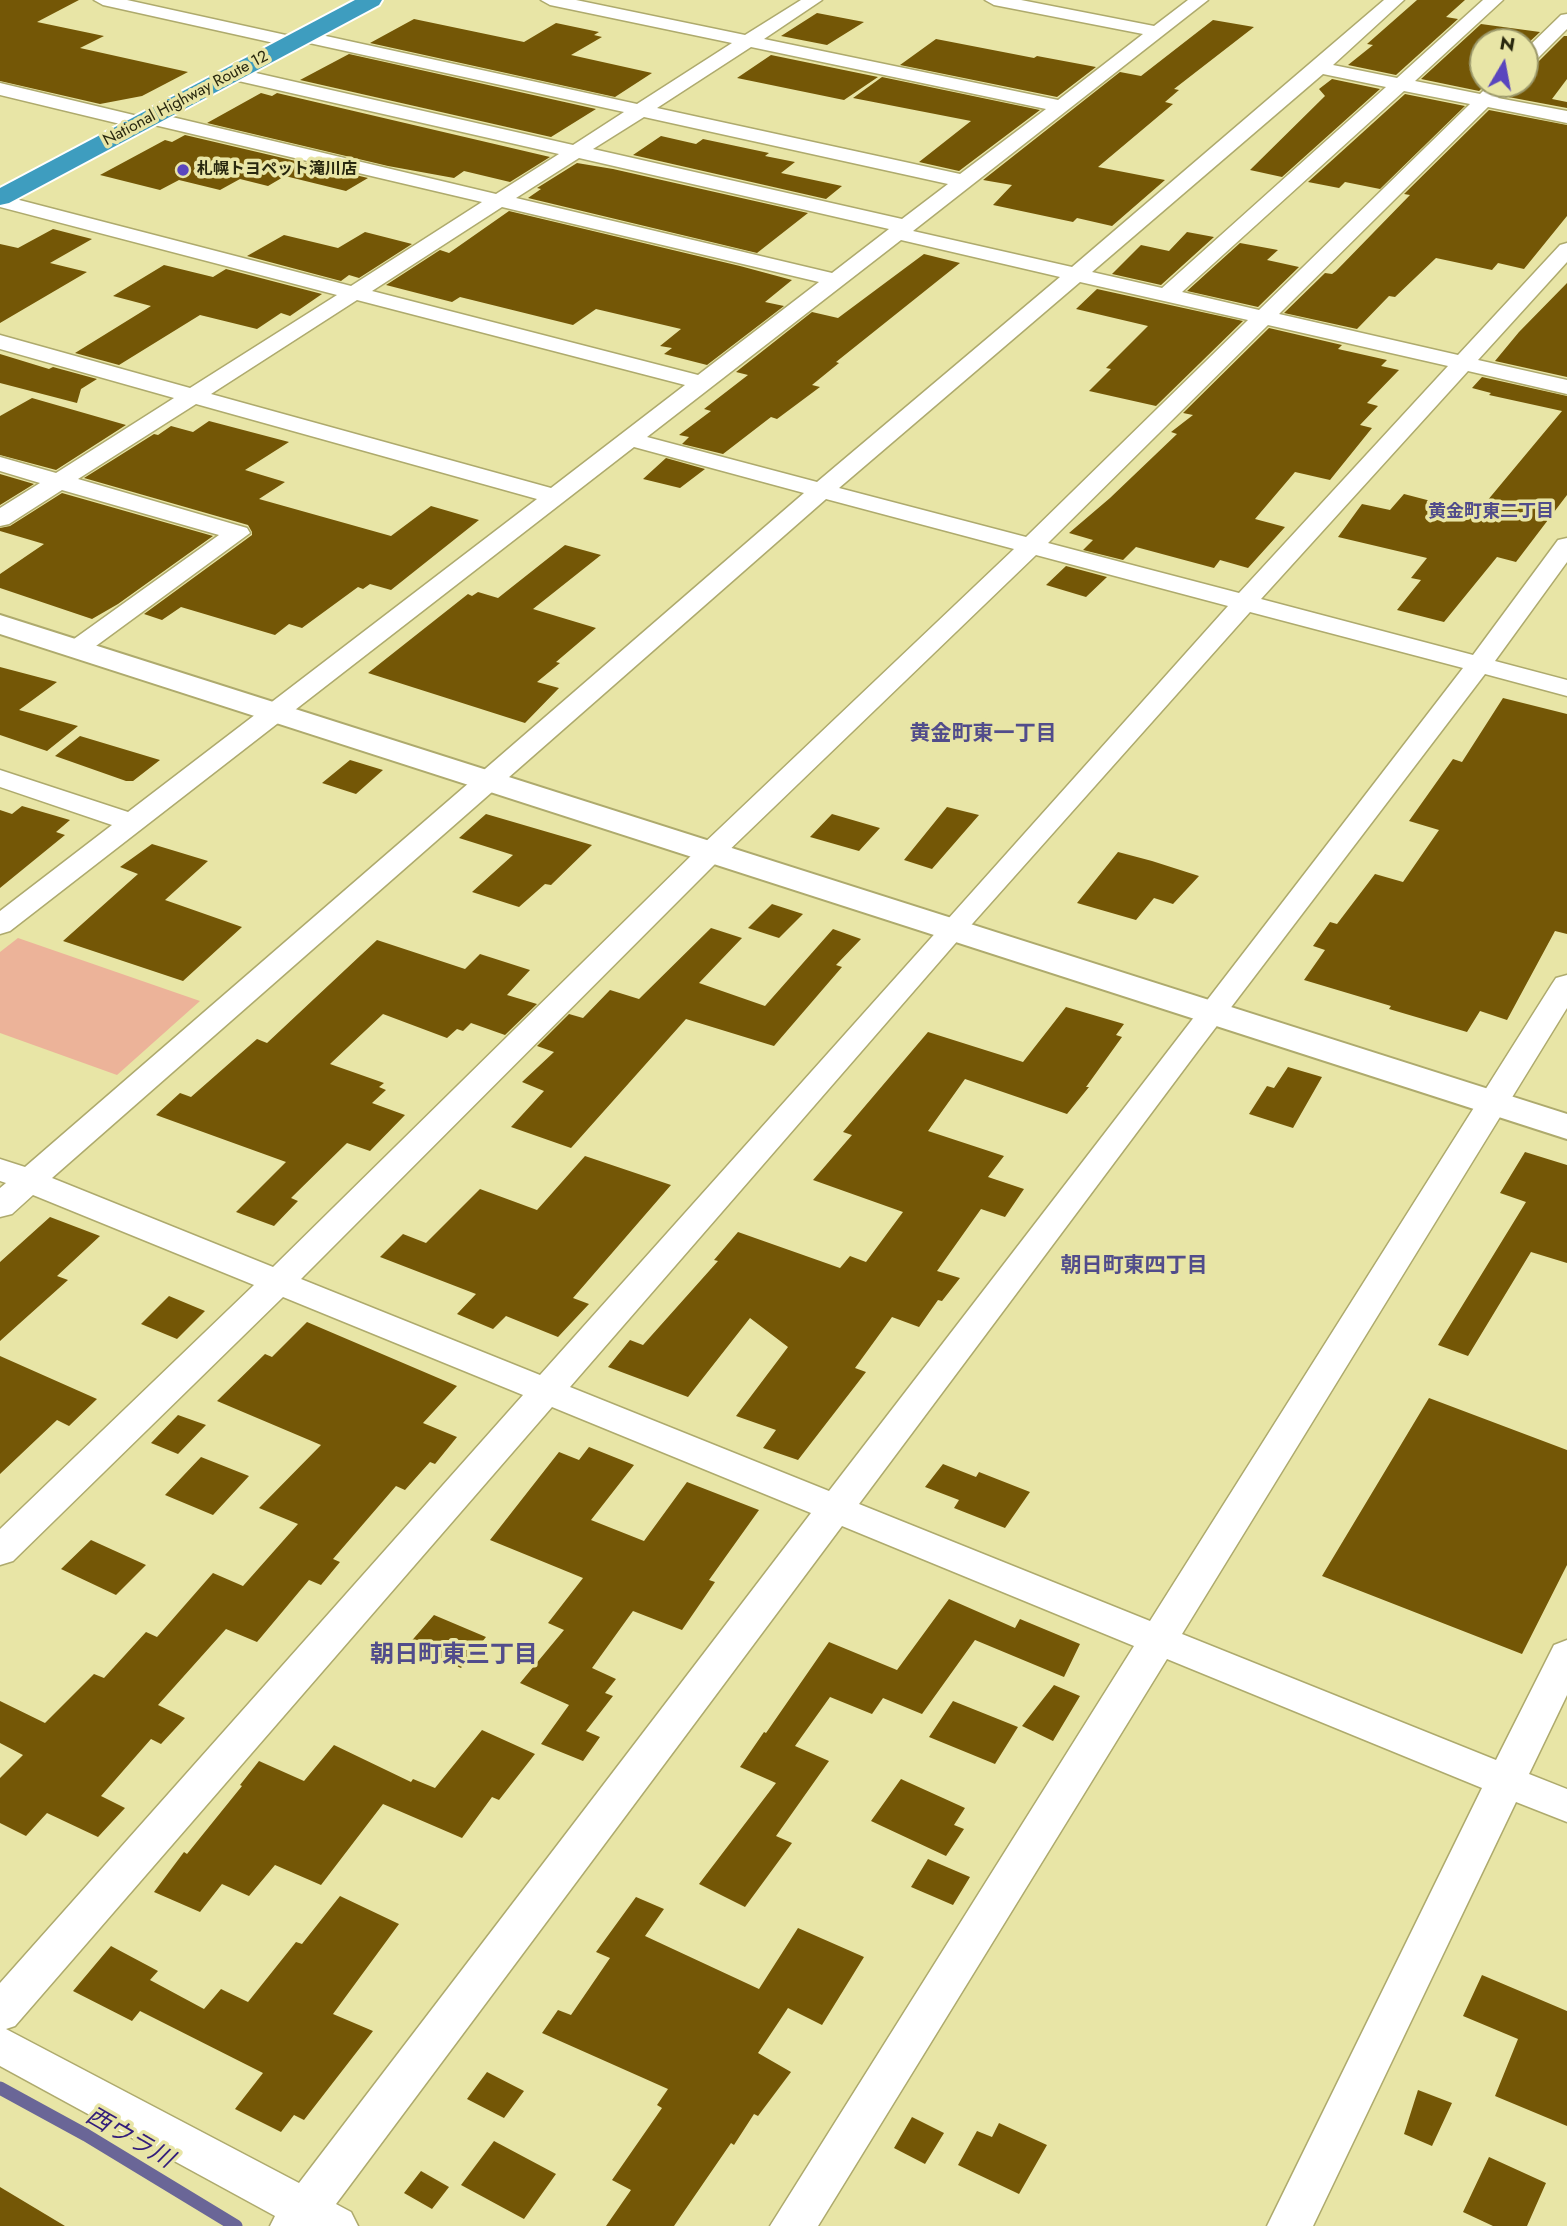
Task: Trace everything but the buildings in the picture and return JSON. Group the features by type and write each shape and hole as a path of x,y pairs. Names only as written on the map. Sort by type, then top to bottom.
{"highway":[{"name":"National Highway Route 12","path":"0,200 371,0"}],"street":[{"path":"103,0 963,181"},
{"path":"550,0 1060,106"},
{"path":"0,519 813,0"},
{"path":"994,0 1158,32"},
{"path":"0,925 1199,0"},
{"path":"0,1206 14,1175 486,781 821,490 1319,68 1395,0"},
{"path":"1166,295 1494,0"},
{"path":"1539,46 1567,19"},
{"path":"1319,68 1567,117"},
{"path":"234,74 574,152 1074,274 1567,387"},
{"path":"0,89 499,200 836,280"},
{"path":"0,1551 278,1282 710,853 1031,546 1487,98"},
{"path":"0,200 702,383"},
{"path":"0,2013 951,931 1245,602 1567,249"},
{"path":"0,342 555,497"},
{"path":"629,439 1567,688"},
{"path":"0,464 238,533 76,649"},
{"path":"0,2045 311,2221 835,1509 1567,545"},
{"path":"0,624 1567,1127"},
{"path":"0,778 132,823"},
{"path":"793,2226 1567,984"},
{"path":"14,1175 1567,1806"},
{"path":"1290,2226 1567,1655"}],"shaded area":[{"path":"18,938 200,1001 117,1075 0,1033 0,952"}],"waterway":[{"name":"西ウラ川","path":"0,2088 86,2135 236,2226"}],"place":[{"name":"札幌トヨペット滝川店","path":"183,170"}],"district":[{"name":"黄金町東二丁目","path":"1491,513"},
{"name":"黄金町東一丁目","path":"983,735"},
{"name":"朝日町東四丁目","path":"1134,1267"},
{"name":"朝日町東三丁目","path":"454,1656"}]}
